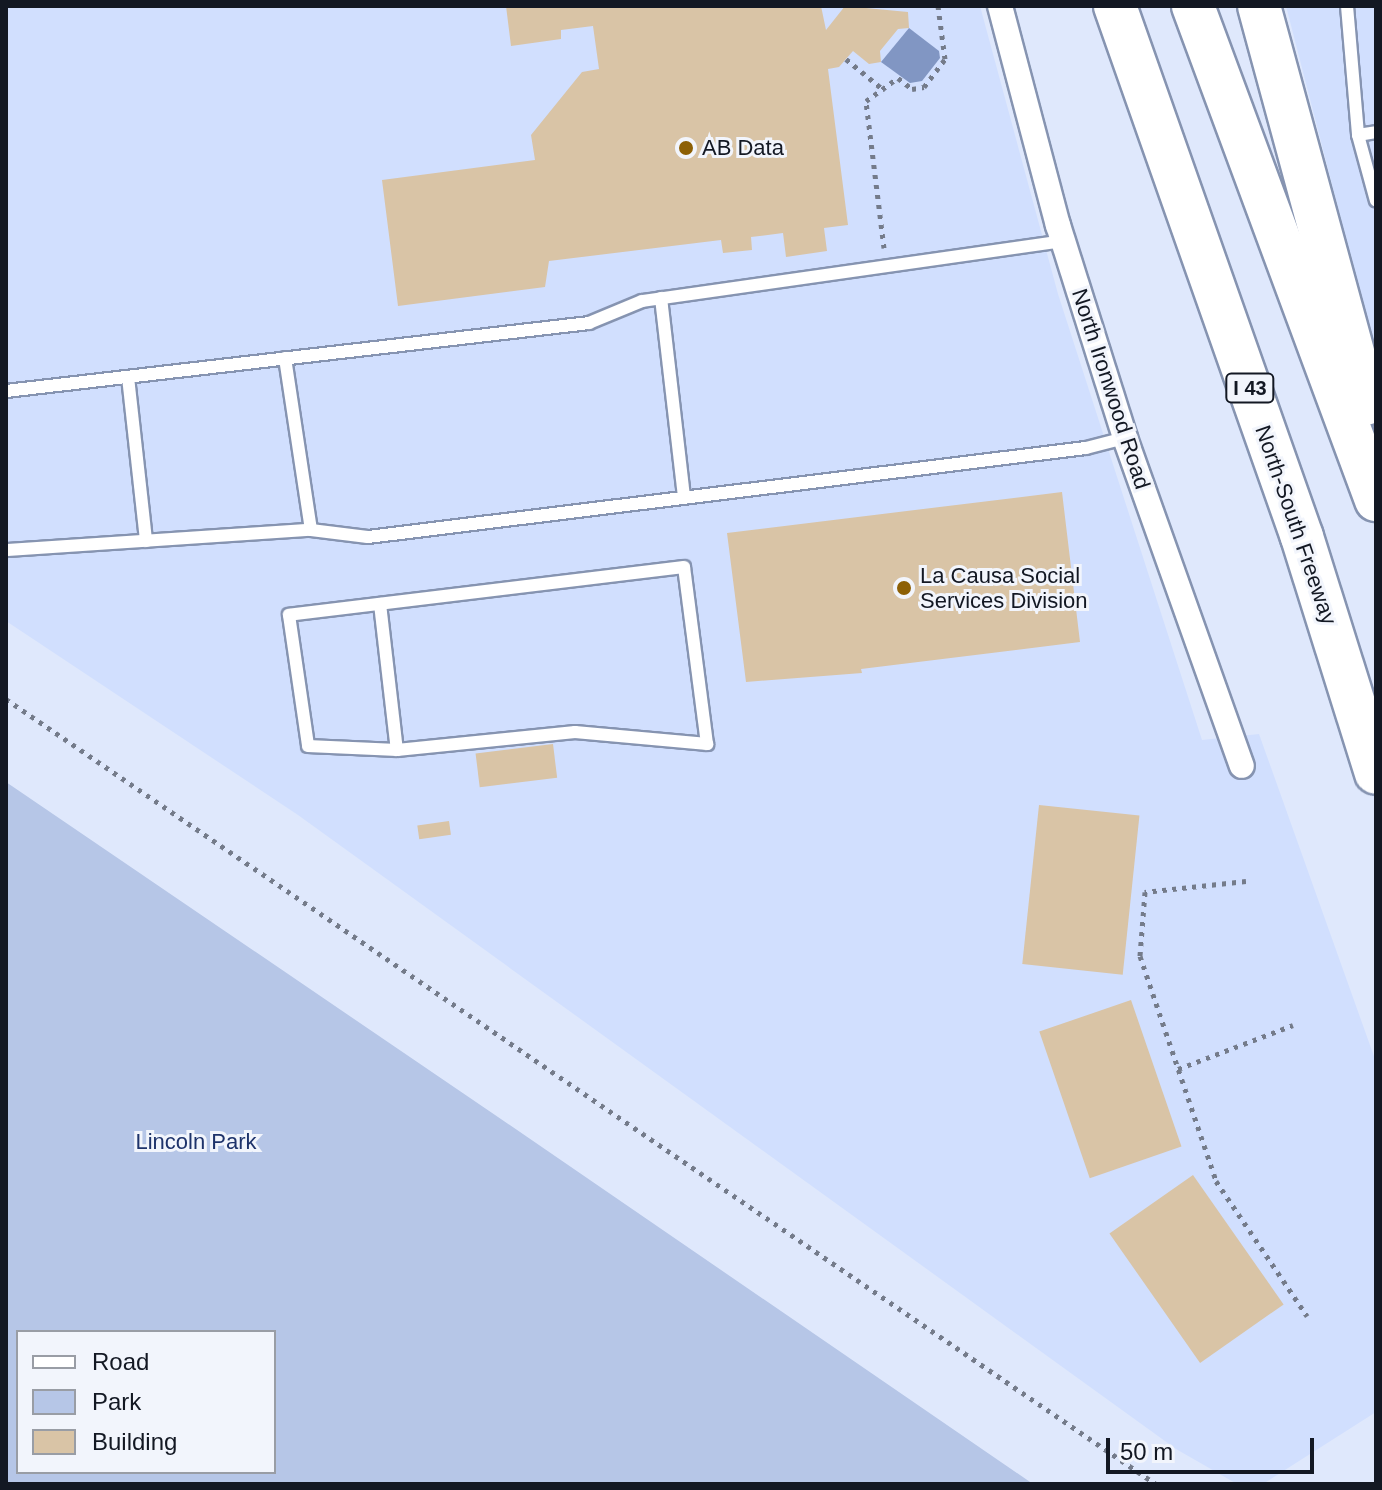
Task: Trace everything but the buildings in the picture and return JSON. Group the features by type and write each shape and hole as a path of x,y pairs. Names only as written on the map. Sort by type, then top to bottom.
{"highway":[{"name":"North-South Freeway","path":"1115,6 1302,537 1376,773"},
{"path":"1193,6 1376,500"},
{"path":"1259,6 1376,436"}],"street":[{"name":"North Ironwood Road","path":"1000,6 1064,241 1125,438 1242,766"}],"lane":[{"path":"1347,6 1358,135 1376,201"},
{"path":"1358,135 1376,132"},
{"path":"6,391 589,323 661,298 1064,241"},
{"path":"661,298 684,498"},
{"path":"285,358 311,530"},
{"path":"128,377 146,541"},
{"path":"6,550 311,530 368,537 1086,448 1125,438"},
{"path":"684,567 707,744 575,732 397,750 308,746 289,615 684,567"},
{"path":"380,604 397,750"}],"path":[{"path":"886,266 866,101 873,92 885,91 898,78 912,89 924,87 945,59 938,6"},
{"path":"846,59 885,91"},
{"path":"6,699 1156,1484"},
{"path":"1246,881 1145,892 1140,956 1216,1181 1307,1316"},
{"path":"1178,1069 1293,1025"}],"shaded area":[{"path":"6,6 980,6 1058,294 1202,740 1259,734 1376,1062 1376,1412 1263,1484 1237,1484 1176,1449 298,815 6,621"},
{"path":"1286,6 1376,6 1376,355"},
{"path":"909,28 939,51 940,58 922,81 910,83 881,62"}],"green space":[{"name":"Lincoln Park","path":"6,782 498,1117 1033,1484 6,1484"}],"place":[{"name":"AB Data","path":"686,148"},
{"name":"La Causa Social Services Division","path":"904,588"}]}
